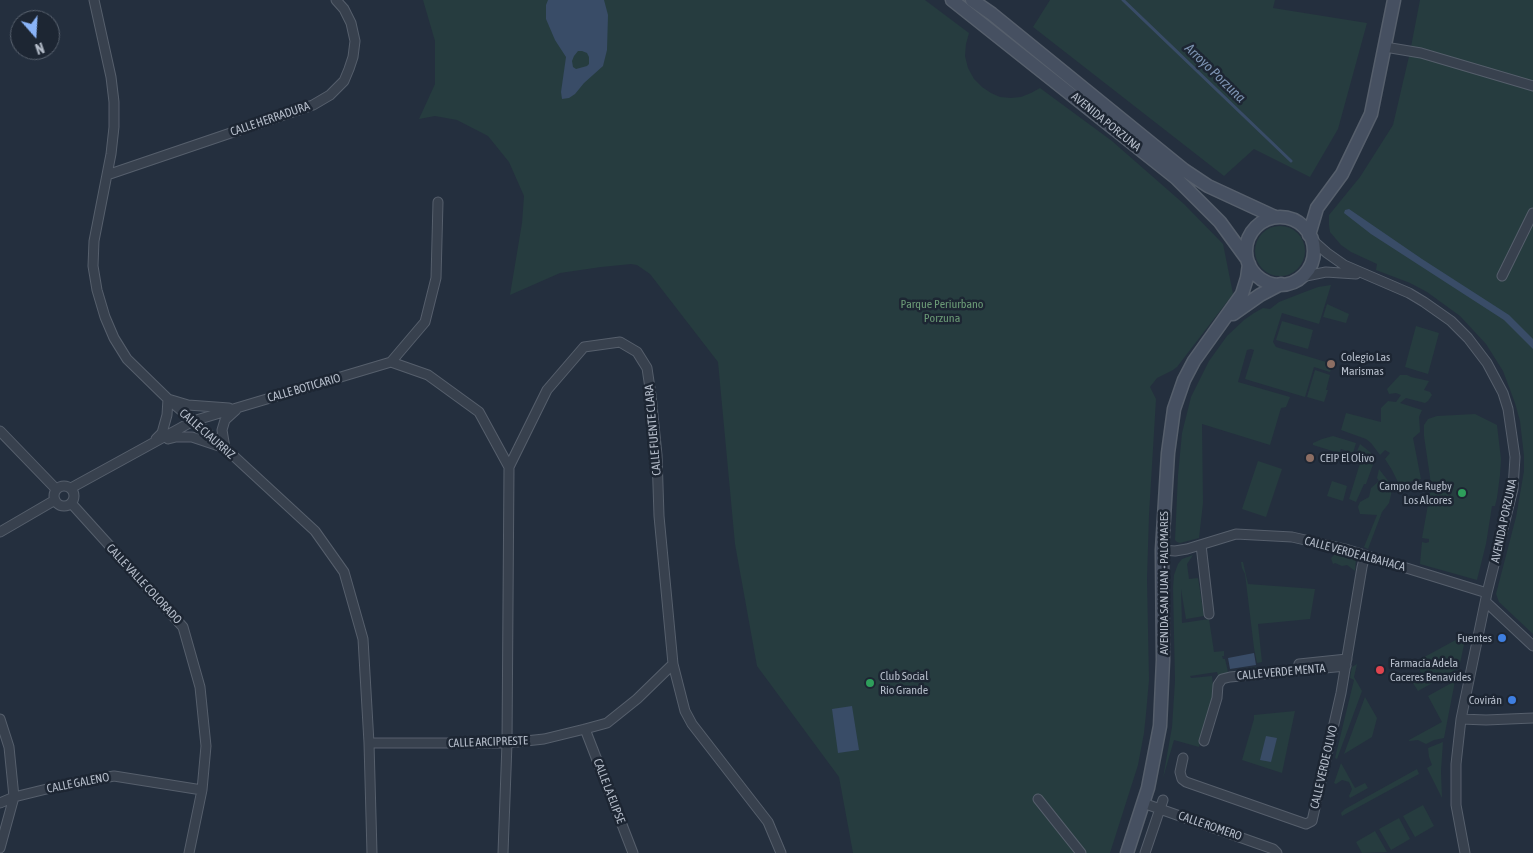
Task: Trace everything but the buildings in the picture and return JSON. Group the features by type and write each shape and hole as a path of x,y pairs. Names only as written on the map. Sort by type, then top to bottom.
{"street":[{"name":"CALLE CIAURRIZ","path":"94,0 111,77 114,102 111,154 94,241 93,266 97,290 108,324 126,359 314,531 344,572 363,639 369,743 372,853"},
{"name":"CALLE HERRADURA","path":"107,175 313,105 330,95 344,81 353,57 355,40 351,23 344,9 336,0"},
{"name":"AVENIDA PORZUNA","path":"952,0 1182,184 1220,222 1248,262"},
{"name":"AVENIDA PORZUNA","path":"972,0 992,14 1184,170 1208,186 1280,217"},
{"path":"1310,237 1317,208 1342,174 1371,114 1394,0"},
{"path":"1385,47 1421,53 1533,86"},
{"path":"1223,322 1242,294 1247,278 1247,243 1249,236 1260,224 1280,217 1296,217 1306,213 1326,197"},
{"path":"438,202 436,278 425,322 391,362 428,375 479,412 510,467"},
{"path":"1502,276 1533,213"},
{"path":"1280,217 1295,220 1303,226 1310,237 1314,249 1312,260 1308,269 1301,277"},
{"path":"1310,237 1337,261 1368,276"},
{"path":"1248,262 1254,273 1271,283 1292,282 1301,277 1336,271 1368,276"},
{"name":"AVENIDA PORZUNA","path":"1368,276 1409,293 1424,302 1455,325 1473,343 1487,362 1503,393 1511,425 1515,457 1510,505 1487,597 1461,719 1457,754 1455,783 1459,824 1465,853"},
{"path":"1223,322 1242,307 1281,284"},
{"name":"AVENIDA SAN JUAN - PALOMARES","path":"1127,852 1150,778 1160,726 1163,660 1162,550 1168,453 1174,408 1187,373 1223,322"},
{"name":"CALLE FUENTE CLARA","path":"503,853 507,743 510,467 547,390 584,347 620,342 637,352 647,368 657,455 659,516 673,664 685,711 692,724 768,822 781,853"},
{"name":"CALLE BOTICARIO","path":"71,488 193,421 391,362"},
{"path":"151,444 162,433 167,415 168,399 188,405 238,408"},
{"path":"151,444 176,437 192,437 224,448 222,430 225,420 238,408"},
{"path":"0,431 56,489"},
{"path":"65,486 71,488 74,494 73,501 62,506 55,500 54,494 56,489 65,486"},
{"path":"0,532 55,500"},
{"name":"CALLE VALLE COLORADO","path":"71,503 184,626 200,687 206,746 202,790 189,853"},
{"name":"CALLE VERDE ALBAHACA","path":"1162,550 1181,550 1224,537 1242,534 1292,537 1333,546 1365,555 1487,597 1533,646"},
{"path":"1201,545 1209,614"},
{"name":"CALLE VERDE OLIVO","path":"1183,758 1180,772 1182,779 1186,782 1303,823 1309,823 1313,818 1341,693 1365,555"},
{"name":"CALLE VERDE MENTA","path":"1264,668 1346,662"},
{"name":"CALLE VERDE MENTA","path":"1204,741 1217,698 1218,685 1222,679 1346,662"},
{"name":"CALLE ARCIPRESTE","path":"369,743 507,743 544,739 585,729 606,723 637,699 673,664"},
{"path":"1461,719 1533,718"},
{"path":"0,719 9,747 14,797 0,848"},
{"name":"CALLE LA ELIPSE","path":"585,729 633,853"},
{"name":"CALLE GALENO","path":"0,803 14,797 59,786 114,776 202,790"},
{"path":"1038,799 1081,853"},
{"name":"CALLE ROMERO","path":"1143,803 1162,805 1277,852"},
{"path":"1145,853 1162,805"},
{"path":"1127,852 1141,853"}],"green space":[{"name":"Parque Periurbano Porzuna","path":"423,0 925,0 969,33 965,56 968,68 974,79 982,87 1000,97 1011,98 1021,97 1040,88 1112,141 1184,204 1223,244 1233,294 1177,367 1157,378 1150,387 1156,399 1147,579 1149,680 1144,733 1138,765 1110,853 853,853 839,777 757,666 735,544 718,362 650,274 637,265 601,267 560,273 510,295 522,223 524,196 509,162 488,136 457,120 435,116 419,119 435,84 435,41"},
{"path":"1050,0 1275,0 1273,8 1367,23 1338,129 1310,177 1254,149 1224,176 1033,27"},
{"path":"1420,0 1533,0 1533,634 1499,602 1496,594 1516,517 1524,471 1520,421 1503,371 1486,344 1460,316 1427,292 1410,283 1376,270 1377,264 1351,252 1341,245 1330,232 1329,215 1360,177 1393,125"},
{"path":"1285,226 1298,233 1304,241 1304,261 1298,269 1290,275 1275,276 1262,269 1256,261 1255,246 1262,233 1270,227"},
{"path":"1331,285 1319,324 1282,313 1273,342 1276,347 1333,364 1330,372 1314,367 1305,397 1245,379 1254,350 1247,350 1238,382 1290,397 1286,407 1281,408 1270,445 1202,424 1203,503 1199,538 1180,543 1177,542 1175,540 1182,433 1191,397 1209,361 1227,336 1254,313 1263,308 1270,309 1279,302 1318,287"},
{"path":"1327,304 1349,314 1346,323 1323,317"},
{"path":"1282,321 1313,330 1308,349 1276,340"},
{"path":"1416,326 1439,333 1428,374 1405,367"},
{"path":"1315,370 1330,375 1324,402 1307,397"},
{"path":"1400,375 1429,381 1424,390 1432,395 1425,403 1406,398 1400,403 1422,410 1419,417 1420,432 1413,438 1421,479 1399,484 1385,459 1390,453 1385,450 1380,455 1366,439 1341,430 1346,413 1381,422 1381,408 1388,401 1396,402 1401,395 1396,393 1389,394 1387,389"},
{"path":"1475,414 1497,425 1501,459 1497,498 1495,506 1492,506 1486,544 1477,580 1420,564 1422,542 1429,542 1429,539 1422,538 1431,488 1424,425 1428,419 1437,416"},
{"path":"1333,436 1356,443 1353,453 1341,449 1339,453 1313,445 1313,443"},
{"path":"1360,444 1375,459 1366,484 1364,484 1356,502 1349,499 1361,460 1342,454 1343,452 1355,456"},
{"path":"1258,461 1282,469 1266,517 1242,509"},
{"path":"1379,469 1392,486 1391,495 1389,503 1382,512 1368,549 1364,547 1377,515 1360,514 1358,507 1360,502 1369,497 1371,488 1379,481 1377,478"},
{"path":"1332,481 1347,486 1343,501 1327,496"},
{"path":"1338,551 1356,558 1355,571 1347,565 1333,564 1331,558"},
{"path":"1193,555 1187,564 1189,579 1198,578 1204,616 1186,619 1181,589 1182,623 1209,619 1214,652 1224,651 1224,656 1222,656 1225,659 1228,672 1256,667 1257,672 1218,675 1217,672 1190,676 1191,678 1212,676 1214,693 1199,747 1174,740 1163,778 1172,727 1175,681 1174,575 1182,559"},
{"path":"1241,562 1243,562 1248,584 1315,589 1310,619 1258,624 1262,662 1257,663 1245,574"},
{"path":"1463,636 1465,640 1459,668 1418,691 1413,683 1423,676 1415,662"},
{"path":"1357,664 1354,677 1362,691 1337,759 1335,758 1354,680 1350,678 1352,667"},
{"path":"1455,681 1444,738 1426,744 1418,740 1409,741 1442,722 1428,696"},
{"path":"1365,697 1377,718 1372,737 1344,754"},
{"path":"1295,711 1282,773 1242,760 1254,715"},
{"path":"1443,742 1442,798 1427,768 1432,765 1428,748"},
{"path":"1341,763 1355,788 1365,783 1368,788 1350,798 1352,789 1349,782 1342,780 1336,784 1334,783"},
{"path":"1417,769 1419,774 1342,816 1341,813 1345,809"},
{"path":"1423,805 1434,826 1415,837 1403,816"},
{"path":"1399,818 1410,839 1391,850 1379,829"},
{"path":"1375,831 1387,852 1362,853 1356,842"}],"water":[{"path":"548,0 604,0 608,15 607,50 603,66 569,98 562,99 561,92 566,57 555,40 546,19","holes":["578,51 587,53 589,64 576,69 573,67 572,61"]},
{"path":"1349,209 1509,315 1533,339 1533,349 1504,320 1371,234 1344,213 1345,210"},
{"path":"1254,653 1256,665 1230,669 1228,658"},
{"path":"852,706 859,750 838,753 832,709"},
{"path":"1266,736 1277,738 1271,762 1260,760"}],"waterway":[{"name":"Arroyo Porzuna","path":"1123,0 1291,161"}],"place":[{"name":"Colegio Las Marismas","path":"1331,364"},
{"name":"CEIP El Olivo","path":"1310,458"},
{"name":"Campo de Rugby Los Alcores","path":"1462,493"},
{"name":"Fuentes","path":"1502,638"},
{"name":"Farmacia Adela Caceres Benavides","path":"1380,670"},
{"name":"Club Social Rio Grande","path":"870,683"},
{"name":"Covirán","path":"1512,700"}]}
